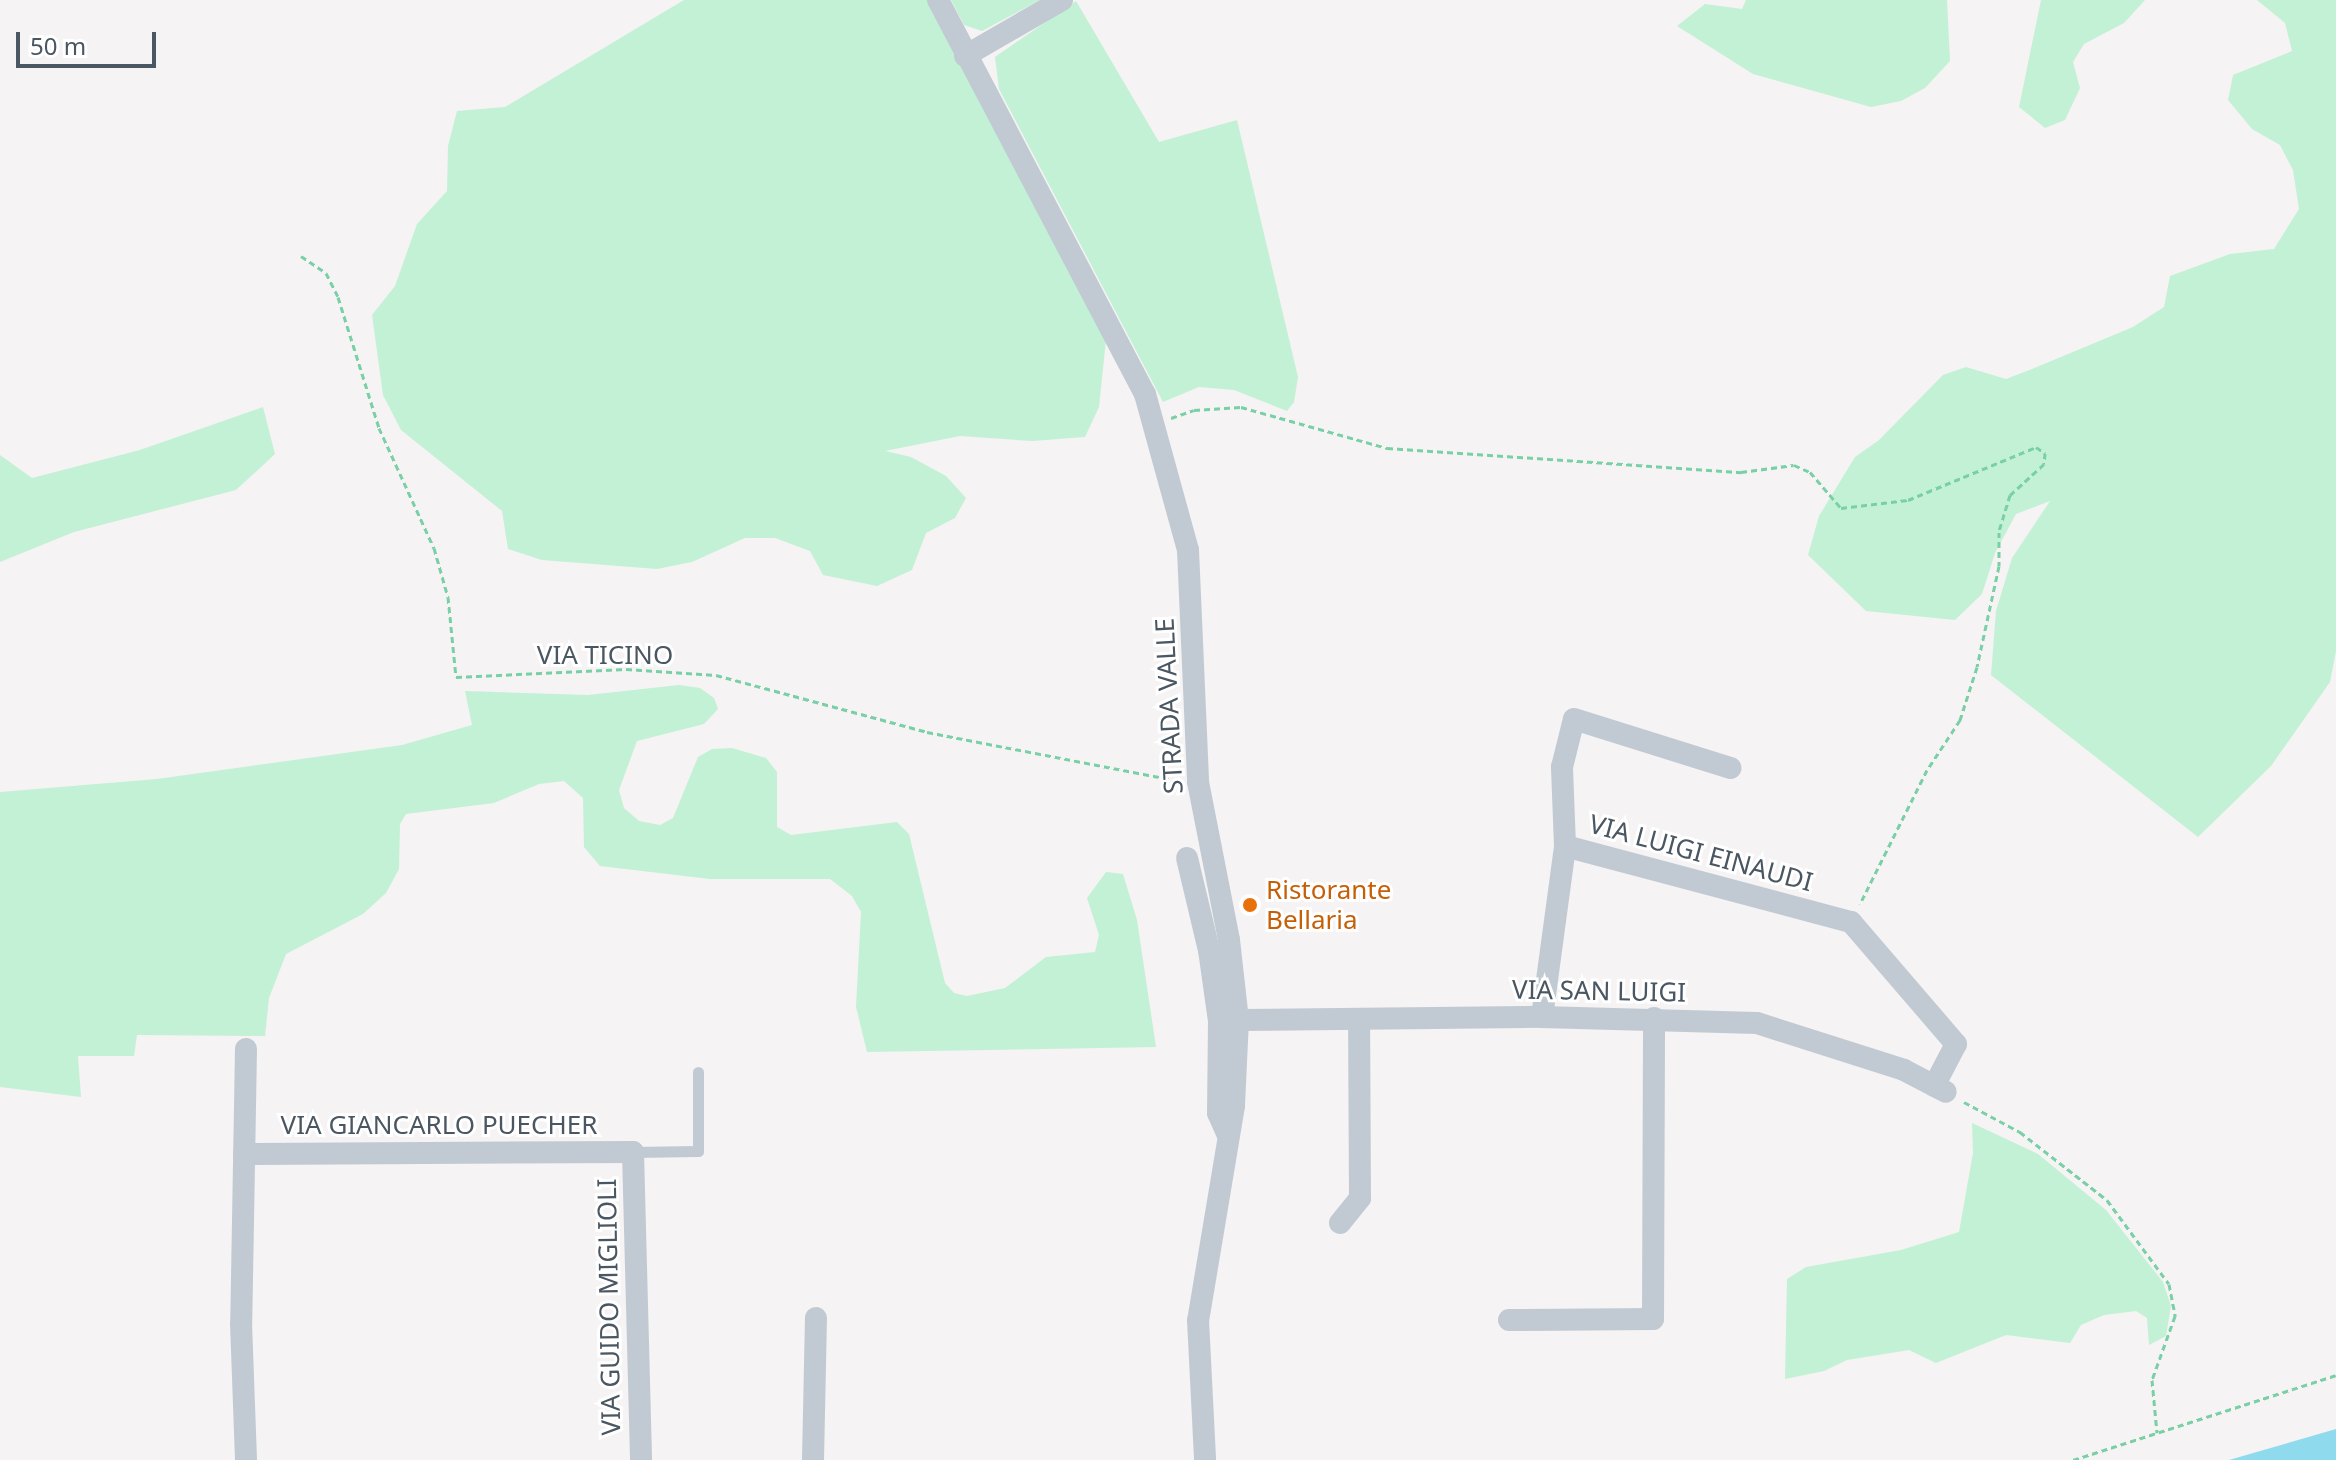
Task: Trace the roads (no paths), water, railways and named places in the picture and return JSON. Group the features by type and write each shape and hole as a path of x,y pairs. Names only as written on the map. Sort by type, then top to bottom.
{"street":[{"name":"STRADA VALLE","path":"938,0 1132,366 1157,423 1188,550 1198,782 1229,940 1238,1020 1229,1136 1198,1320 1205,1460"},
{"path":"965,56 1062,0"},
{"path":"1565,846 1562,767 1574,719 1730,768"},
{"name":"VIA LUIGI EINAUDI","path":"1542,1017 1565,846 1851,922 1956,1044 1940,1089"},
{"path":"1187,858 1209,950 1219,1021 1218,1113 1229,1136"},
{"name":"VIA SAN LUIGI","path":"1238,1020 1542,1017 1757,1023 1904,1070 1940,1089"},
{"path":"1509,1320 1653,1319 1654,1018"},
{"path":"1340,1223 1360,1198 1359,1020"},
{"path":"246,1049 241,1323 246,1460"},
{"name":"VIA GIANCARLO PUECHER","path":"244,1154 633,1152"},
{"name":"VIA GUIDO MIGLIOLI","path":"633,1152 641,1460"},
{"path":"813,1460 816,1318"}],"lane":[{"path":"633,1152 698,1151 698,1072"}],"water":[{"path":"2336,1429 2336,1460 2229,1460"}],"place":[{"name":"Ristorante Bellaria","path":"1250,905"}]}
